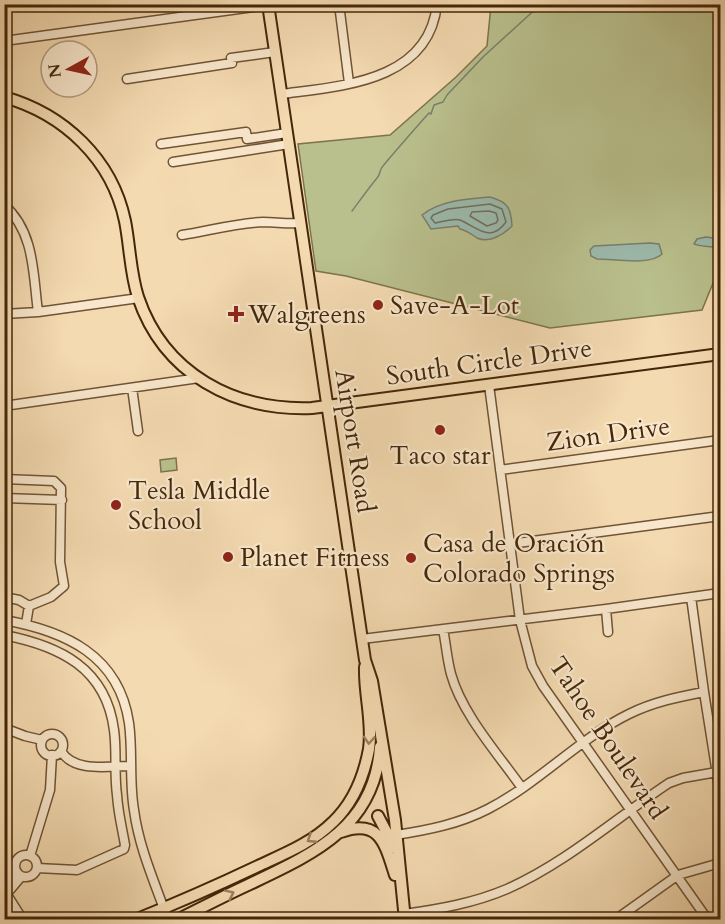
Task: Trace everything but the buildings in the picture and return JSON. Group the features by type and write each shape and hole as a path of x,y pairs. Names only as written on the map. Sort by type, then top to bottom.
{"main road":[{"name":"Airport Road","path":"268,5 365,660 372,681 381,732 405,917"},
{"name":"South Circle Drive","path":"4,97 40,111 63,125 84,144 99,162 114,187 122,209 139,298 149,321 165,346 199,378 228,395 259,404 296,408 327,406 720,354"},
{"path":"135,920 166,914 216,886 304,844 333,822 360,783 369,747 370,730 364,683 365,660"},
{"path":"177,920 306,857 341,832 361,805 375,773 380,753 381,732"},
{"path":"351,798 378,816 395,832"},
{"path":"378,816 388,835 394,872"},
{"path":"341,832 358,827 379,835 386,846 402,897"}],"street":[{"path":"339,4 348,83"},
{"path":"282,94 386,74 408,59 428,33 437,4"},
{"path":"4,41 210,9 268,5"},
{"path":"127,79 232,63 231,58 275,52"},
{"path":"161,144 246,132 247,139 288,138"},
{"path":"173,162 288,138"},
{"path":"4,205 18,218 27,238 38,312"},
{"path":"182,235 263,222 278,221 284,224 300,222"},
{"path":"4,314 38,312 139,298"},
{"path":"4,406 199,378"},
{"name":"Tahoe Boulevard","path":"489,385 520,620 532,666 543,686 585,742 708,920"},
{"path":"132,388 138,431"},
{"name":"Zion Drive","path":"500,470 720,440"},
{"path":"4,479 54,481 61,488 60,562 64,586 51,597 29,606"},
{"path":"4,498 62,500"},
{"path":"510,544 720,516"},
{"path":"362,639 606,609 720,592"},
{"path":"4,597 19,600 29,606"},
{"path":"691,597 720,792"},
{"path":"26,624 29,606"},
{"path":"606,609 608,632"},
{"path":"4,620 26,624 67,638 91,654 107,671 128,716 130,766 139,838 166,914"},
{"path":"444,628 451,674 458,692 467,710 522,788"},
{"path":"4,635 41,643 65,654 81,666 94,680 104,697 113,723 117,796 124,849 77,870 37,868"},
{"path":"395,832 430,830 466,819 522,788 627,714 669,698 704,692"},
{"path":"4,728 42,740"},
{"path":"30,856 50,790 57,753 63,742 56,734 47,735 42,740"},
{"path":"42,740 43,750 57,753 79,764 130,766"},
{"path":"405,917 467,903 507,889 549,867 676,780 717,771"},
{"path":"30,856 35,860 37,868 29,877 19,874 15,865 19,858 30,856"},
{"path":"615,920 678,875 720,863"},
{"path":"4,885 19,874"},
{"path":"4,898 19,874"},
{"path":"4,898 12,920"},
{"path":"4,898 9,898 23,920"}],"green space":[{"path":"491,5 720,5 720,266 702,310 550,328 346,276 316,271 298,144 390,135 456,77 487,46"},
{"path":"176,458 177,470 161,472 160,460"}],"water":[{"path":"490,197 505,204 511,215 512,226 501,235 491,239 482,240 458,226 431,229 422,215 446,203"},
{"path":"713,238 720,245 719,248 694,244 697,239"},
{"path":"659,244 662,254 649,260 597,259 591,256 590,250 594,246"}],"waterway":[{"path":"352,211 382,168 429,113 431,114 434,105 443,102 483,57 541,4"}],"place":[{"name":"Save-A-Lot","path":"378,305"},
{"name":"Walgreens","path":"236,314"},
{"name":"Taco star","path":"440,430"},
{"name":"Tesla Middle School","path":"116,505"},
{"name":"Planet Fitness","path":"228,557"},
{"name":"Casa de Oración Colorado Springs","path":"411,558"}]}
